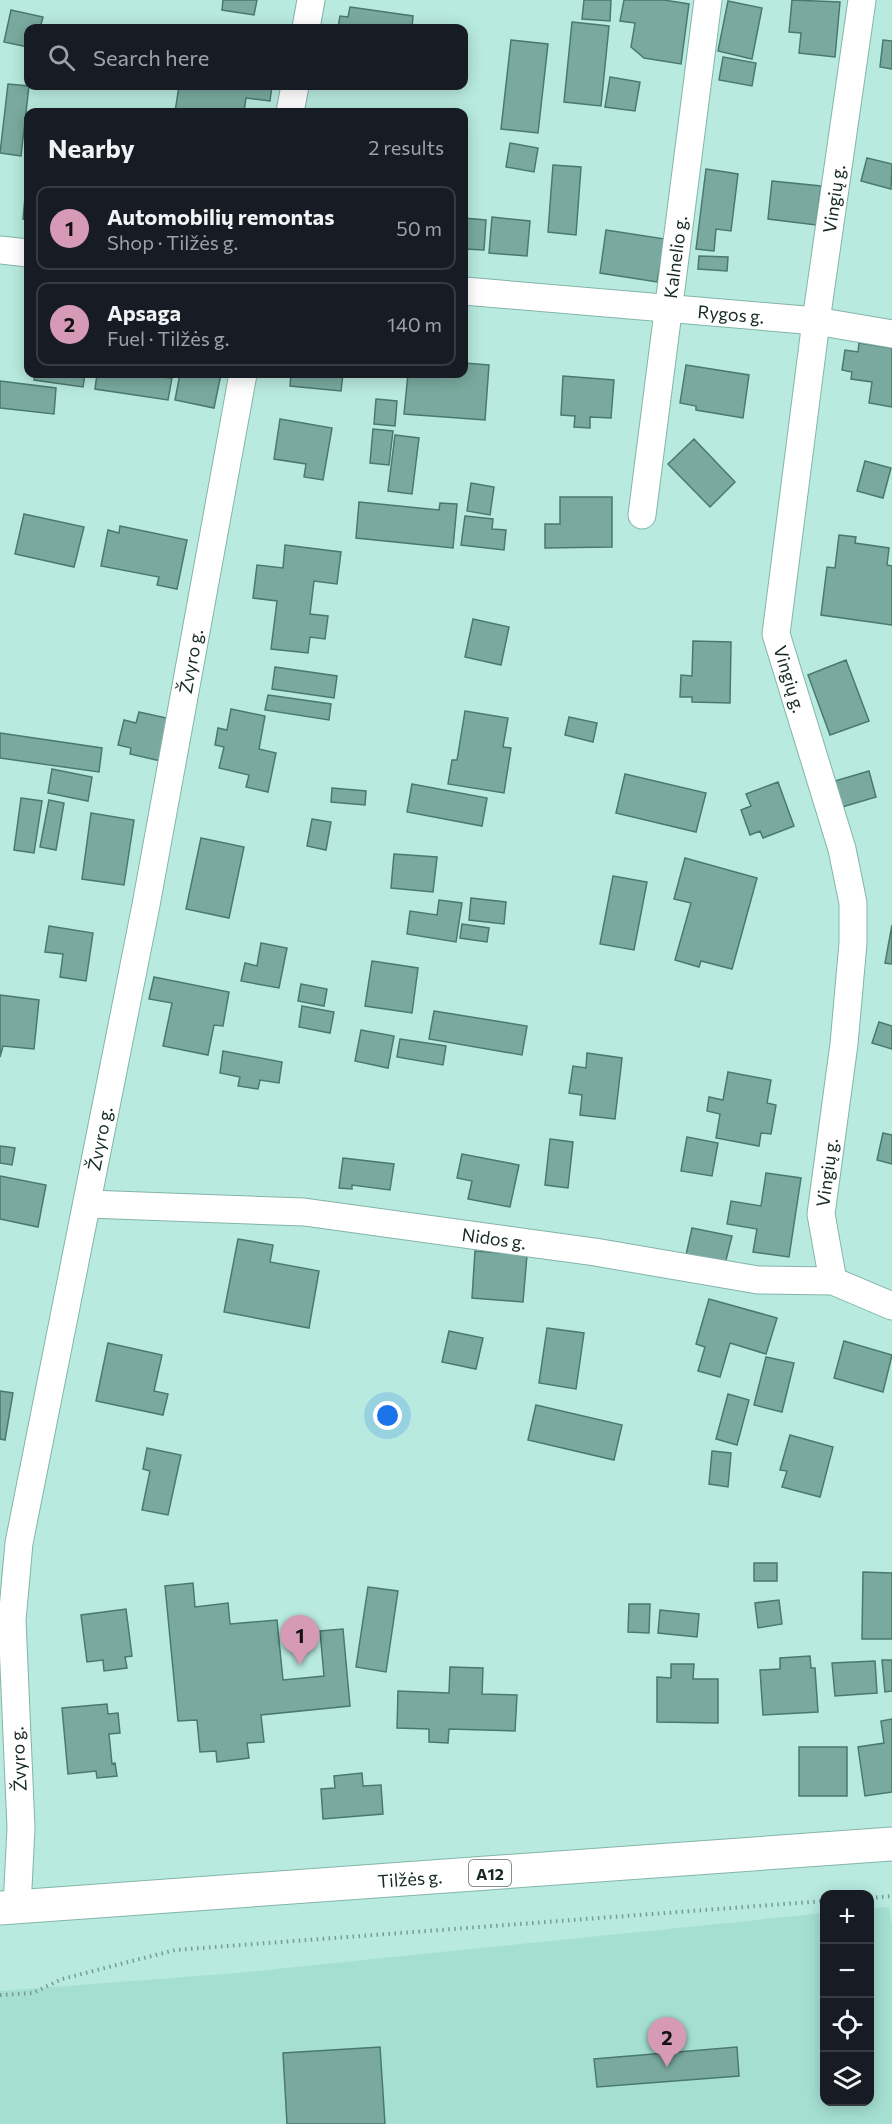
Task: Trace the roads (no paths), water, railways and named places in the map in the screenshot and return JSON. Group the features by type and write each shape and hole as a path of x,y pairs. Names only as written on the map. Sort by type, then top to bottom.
{"highway":[{"name":"Tilžės g.","path":"8,1907 892,1844"}],"street":[{"path":"307,24 311,0"},
{"name":"Kalnelio g.","path":"642,515 708,0"},
{"name":"Vingių g.","path":"833,1281 820,1214 844,1044 853,943 853,903 842,849 776,634 816,321 862,0"},
{"path":"291,108 294,90"},
{"path":"0,250 24,253"},
{"name":"Rygos g.","path":"468,291 816,321 892,334"},
{"name":"Žvyro g.","path":"8,1907 21,1828 12,1620 18,1554 146,905 242,378"},
{"name":"Nidos g.","path":"88,1204 304,1212 595,1252 758,1280 833,1281 892,1306"}],"place":[{"name":"Automobilių remontas","path":"300,1665"},
{"name":"Apsaga","path":"667,2067"}]}
